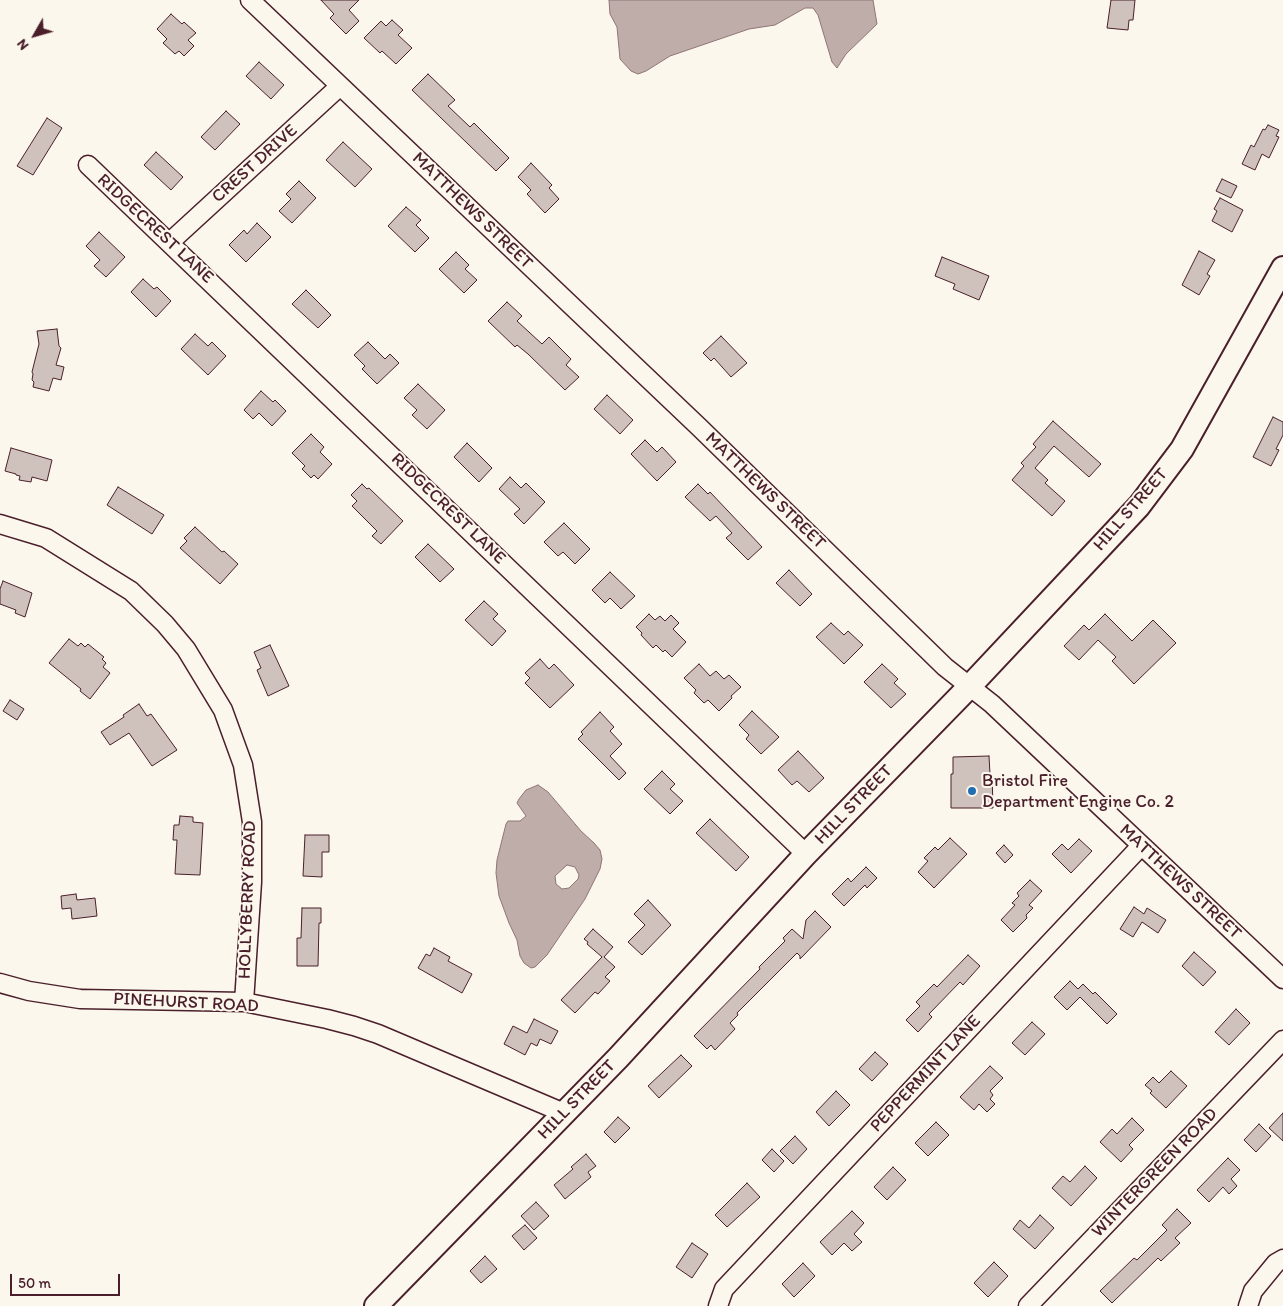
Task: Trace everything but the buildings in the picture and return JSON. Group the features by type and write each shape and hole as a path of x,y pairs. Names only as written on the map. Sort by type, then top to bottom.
{"street":[{"name":"MATTHEWS STREET","path":"250,0 699,428 945,667 992,704 1283,979"},
{"name":"CREST DRIVE","path":"170,242 340,86"},
{"name":"RIDGECREST LANE","path":"88,165 806,854"},
{"name":"HILL STREET","path":"376,1306 618,1058 806,854 970,686 1139,506 1182,449 1283,268"},
{"name":"HOLLYBERRY ROAD","path":"0,524 46,538 131,591 165,624 186,649 223,710 243,766 252,822 252,882 244,1002"},
{"name":"PEPPERMINT LANE","path":"718,1306 724,1289 1141,846"},
{"name":"PINEHURST ROAD","path":"0,984 29,992 80,999 244,1002 354,1026 378,1034 564,1113"},
{"name":"WINTERGREEN ROAD","path":"1028,1306 1283,1040"},
{"path":"1248,1306 1253,1291 1276,1263 1283,1259"}],"shaded area":[{"path":"609,0 873,0 877,24 846,54 837,68 832,62 818,15 813,8 805,8 775,25 749,29 670,56 638,74 631,71 620,59 617,27 610,14"},
{"path":"538,785 548,792 600,850 602,859 600,869 585,899 547,955 535,967 531,968 524,963 520,956 517,940 499,896 496,873 497,860 506,824 508,821 520,821 526,816 517,803 526,790","holes":["567,865 575,867 579,875 578,879 569,888 562,889 556,884 555,876"]}],"place":[{"name":"Bristol Fire Department Engine Co. 2","path":"972,791"}]}
